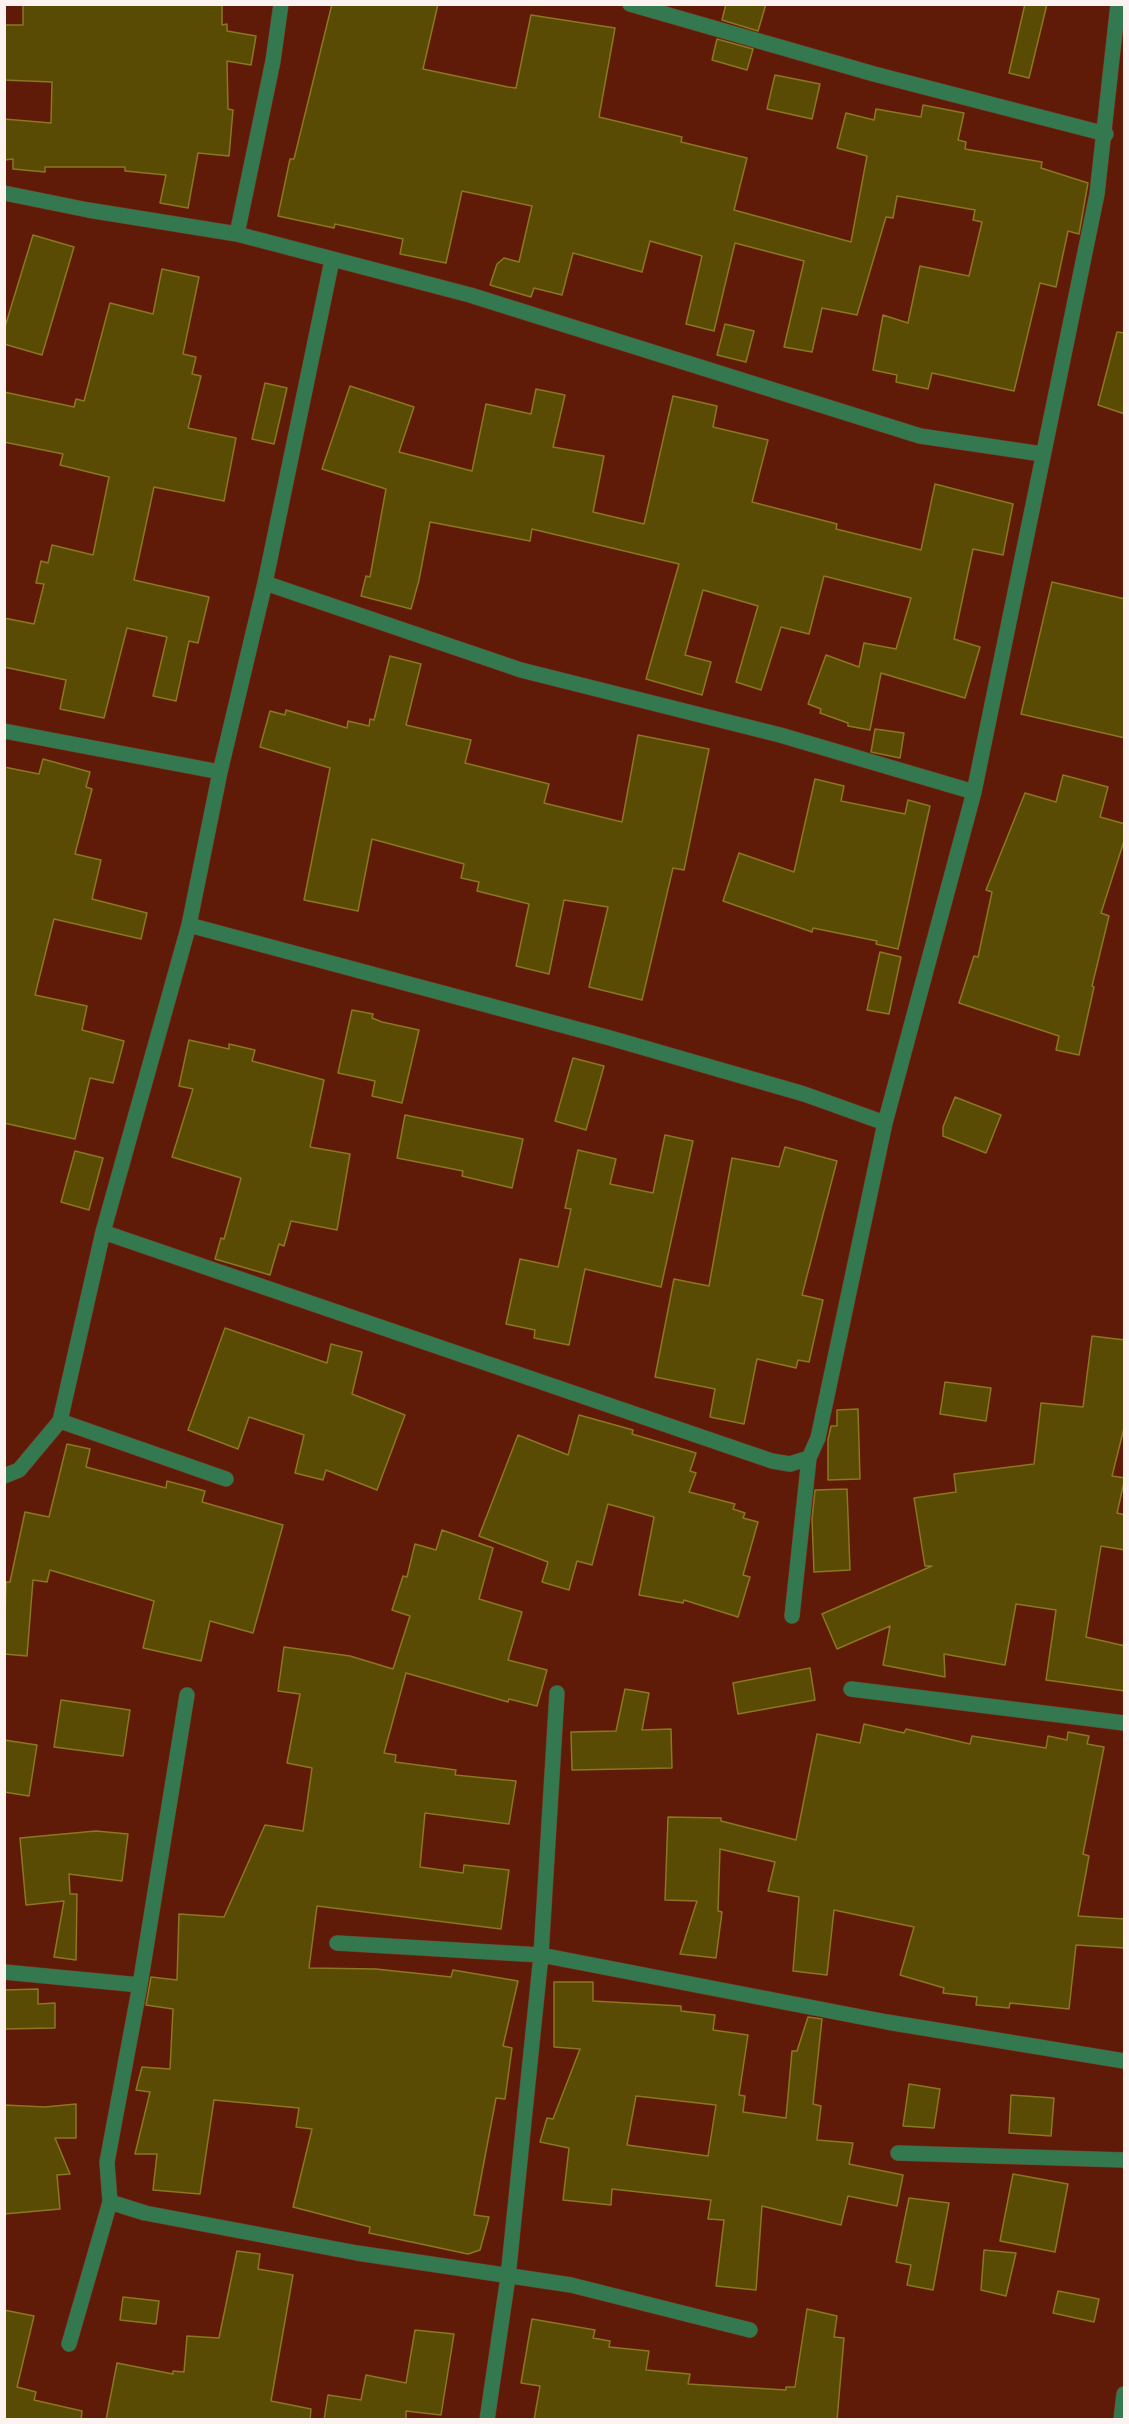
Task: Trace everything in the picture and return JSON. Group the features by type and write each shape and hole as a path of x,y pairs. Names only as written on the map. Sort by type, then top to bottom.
{"street":[{"path":"237,234 273,61 281,4"},
{"path":"630,4 874,74 1106,134"},
{"path":"792,1616 809,1458 818,1438 885,1123 974,792 1096,194 1106,134 1114,26 1119,4"},
{"path":"4,193 88,210 237,234 470,294 920,436 1042,454"},
{"path":"4,1476 19,1470 60,1421 103,1232 189,925 220,772 264,583 332,260"},
{"path":"264,583 521,670 780,735 974,792"},
{"path":"4,731 220,772"},
{"path":"189,925 610,1038 804,1094 885,1123"},
{"path":"103,1232 772,1461 790,1464 809,1458"},
{"path":"60,1421 226,1479"},
{"path":"851,1689 1125,1722"},
{"path":"487,2420 508,2277 541,1955 557,1693"},
{"path":"69,2344 110,2202 107,2163 140,1985 187,1695"},
{"path":"337,1943 541,1955 887,2022 1125,2061"},
{"path":"4,1972 140,1985"},
{"path":"897,2153 1125,2160"},
{"path":"110,2202 156,2215 357,2253 571,2285 750,2330"},
{"path":"1121,2420 1125,2394"}],"building":[{"path":"23,4 222,4 222,25 227,24 227,31 256,36 251,65 227,61 228,109 233,110 229,156 198,153 188,208 160,203 166,175 125,171 125,167 45,167 45,172 13,169 13,159 4,160 4,119 51,123 52,82 4,80 4,25 23,25"},
{"path":"332,4 438,4 423,69 516,88 531,15 615,28 599,117 682,137 681,142 747,158 734,210 851,242 867,156 837,148 846,113 874,120 876,109 921,117 923,105 964,113 958,140 966,142 965,149 1042,162 1041,168 1088,183 1079,234 1068,231 1056,287 1040,283 1014,391 932,373 928,389 896,382 897,375 873,370 883,315 908,323 920,266 969,276 982,222 973,220 975,210 897,196 893,218 886,217 857,315 822,308 812,352 784,347 804,261 735,243 714,331 686,324 702,256 650,241 642,272 573,253 562,295 534,288 531,297 490,285 497,264 504,258 519,262 532,206 462,191 446,263 400,254 403,239 335,224 334,228 278,216 290,159 294,159"},
{"path":"726,4 766,4 758,31 722,20"},
{"path":"1025,4 1047,4 1029,78 1009,73"},
{"path":"717,39 753,49 747,70 712,60"},
{"path":"775,75 820,84 812,119 767,109"},
{"path":"33,235 74,247 42,355 4,344 4,330"},
{"path":"162,269 199,277 183,354 196,357 192,374 201,376 188,428 236,438 224,501 154,487 134,580 209,597 198,643 189,641 176,701 153,696 167,637 127,628 104,718 60,709 66,680 4,667 4,618 34,624 44,584 36,583 41,561 48,563 52,545 93,555 109,477 60,465 63,454 4,442 4,392 74,407 76,399 84,401 110,303 153,314"},
{"path":"725,324 754,331 746,362 717,355"},
{"path":"1117,332 1125,333 1125,414 1098,405"},
{"path":"265,383 287,388 274,444 252,439"},
{"path":"350,386 414,407 399,452 472,471 486,404 531,414 536,389 565,395 553,447 604,456 593,512 644,524 673,396 717,406 713,427 768,440 752,502 837,524 836,529 921,550 935,484 1013,504 1003,555 973,549 954,639 980,647 965,698 881,673 870,730 848,726 848,723 820,713 821,709 808,704 826,655 859,667 864,643 896,649 911,598 824,576 809,634 781,627 761,690 736,682 758,606 703,590 685,655 711,662 702,695 646,679 679,564 532,529 530,541 430,522 411,609 361,596 366,576 370,577 386,489 322,469"},
{"path":"1052,582 1125,599 1125,738 1021,714"},
{"path":"390,656 421,664 406,725 471,740 465,763 549,784 544,803 622,822 638,735 709,749 684,870 673,868 642,1000 589,987 608,907 564,900 549,974 516,966 529,904 477,891 479,882 461,878 464,864 372,839 358,911 304,900 330,768 260,747 270,711 285,715 286,710 347,728 348,721 369,726 370,719 374,720"},
{"path":"875,729 904,733 900,758 871,752"},
{"path":"43,759 90,772 86,787 92,789 75,854 101,860 92,899 147,913 141,939 54,919 35,995 87,1006 82,1030 124,1041 113,1083 90,1078 75,1139 4,1123 4,767 39,774"},
{"path":"1063,775 1108,787 1100,817 1125,824 1125,838 1101,913 1109,916 1092,986 1094,987 1079,1055 1056,1050 1059,1036 959,1003 974,956 978,957 992,892 986,890 1025,793 1056,802"},
{"path":"815,779 844,786 841,801 905,814 908,800 930,806 898,949 876,944 877,941 813,928 812,932 723,901 739,853 794,872"},
{"path":"880,952 901,957 889,1014 867,1010"},
{"path":"352,1010 373,1014 372,1018 382,1022 419,1030 402,1103 372,1096 375,1081 338,1073"},
{"path":"189,1040 229,1049 229,1044 255,1050 252,1061 324,1080 310,1147 350,1154 337,1230 291,1221 284,1246 279,1244 270,1275 215,1259 221,1238 224,1239 241,1178 172,1157 193,1089 179,1086"},
{"path":"573,1058 604,1066 586,1130 555,1121"},
{"path":"955,1097 1001,1115 986,1153 943,1136 943,1127"},
{"path":"405,1115 523,1139 512,1188 462,1176 463,1171 397,1158"},
{"path":"665,1135 693,1141 661,1287 585,1269 569,1345 534,1338 535,1330 506,1324 520,1259 558,1267 571,1209 565,1208 578,1150 616,1159 610,1184 653,1193"},
{"path":"785,1147 837,1161 802,1295 823,1300 809,1362 798,1360 796,1368 757,1359 744,1424 710,1417 715,1389 655,1377 674,1279 709,1286 732,1158 779,1167"},
{"path":"75,1151 103,1158 89,1210 61,1202"},
{"path":"225,1328 327,1363 331,1344 362,1352 352,1394 405,1415 377,1490 326,1470 323,1480 295,1473 304,1435 249,1417 238,1449 188,1430"},
{"path":"1092,1336 1125,1340 1125,1424 1112,1476 1125,1478 1117,1513 1125,1515 1125,1550 1101,1546 1086,1637 1125,1646 1125,1691 1046,1680 1056,1610 1016,1604 1005,1665 944,1654 945,1677 883,1665 890,1626 837,1649 822,1614 932,1566 925,1566 914,1498 956,1492 954,1474 1034,1464 1041,1403 1083,1407"},
{"path":"945,1382 991,1388 986,1421 940,1414"},
{"path":"858,1409 860,1479 828,1480 828,1440 831,1426 837,1426 837,1410"},
{"path":"579,1415 633,1430 632,1434 696,1453 690,1471 696,1473 689,1492 735,1504 733,1509 745,1513 743,1518 758,1522 743,1575 750,1577 738,1617 684,1600 683,1603 639,1595 654,1517 608,1504 592,1565 577,1561 569,1590 542,1582 548,1562 479,1536 518,1435 568,1455"},
{"path":"67,1444 90,1449 86,1467 166,1488 167,1481 205,1491 202,1502 283,1525 253,1633 210,1621 201,1661 143,1648 154,1601 50,1570 47,1582 33,1580 27,1656 4,1654 6,1582 10,1582 25,1512 49,1517"},
{"path":"847,1489 850,1570 814,1572 812,1519 815,1490"},
{"path":"442,1530 493,1548 479,1599 522,1612 508,1660 547,1670 537,1706 509,1699 508,1702 406,1673 384,1753 396,1755 395,1762 456,1770 455,1775 516,1781 509,1824 425,1813 420,1867 463,1873 464,1865 509,1870 501,1929 317,1906 309,1968 376,1969 451,1977 453,1970 518,1981 503,2046 512,2048 505,2099 496,2098 474,2215 489,2217 480,2250 468,2254 369,2233 370,2227 293,2207 312,2129 296,2127 299,2108 214,2100 200,2194 153,2190 157,2154 135,2154 150,2092 136,2090 142,2067 170,2069 173,2009 146,2005 151,1977 177,1980 179,1914 224,1917 265,1825 303,1831 312,1768 287,1763 300,1694 278,1691 284,1647 350,1656 393,1669 410,1616 392,1610 403,1576 407,1577 415,1544 436,1550"},
{"path":"810,1668 815,1700 738,1714 733,1683"},
{"path":"625,1689 649,1693 642,1730 671,1729 672,1768 572,1770 571,1732 616,1731"},
{"path":"61,1700 130,1710 123,1756 54,1747"},
{"path":"864,1724 904,1733 906,1729 970,1744 972,1736 1046,1748 1048,1736 1067,1740 1068,1732 1089,1736 1087,1744 1104,1747 1083,1854 1089,1856 1078,1916 1125,1919 1125,1948 1076,1945 1069,2009 1010,2003 1009,2008 976,2005 977,1997 943,1993 944,1988 900,1975 914,1927 834,1910 827,1975 793,1971 799,1897 768,1891 775,1862 720,1849 718,1911 722,1912 716,1958 680,1954 697,1901 665,1900 668,1817 721,1818 721,1821 796,1840 817,1734 860,1743"},
{"path":"4,1740 37,1745 29,1796 4,1792"},
{"path":"96,1831 128,1834 122,1881 69,1874 70,1894 77,1894 76,1960 54,1957 64,1901 26,1905 20,1838"},
{"path":"554,1982 593,1982 593,2001 681,2006 681,2011 715,2015 713,2030 748,2035 739,2095 745,2096 743,2112 786,2118 792,2051 797,2051 808,2017 822,2019 813,2104 821,2106 817,2140 853,2143 849,2164 903,2175 897,2206 848,2196 841,2225 762,2206 756,2290 716,2286 724,2220 708,2219 711,2200 612,2189 611,2205 563,2200 569,2148 540,2142 547,2118 553,2119 580,2049 554,2047","holes":["636,2096 716,2105 708,2156 627,2145"]},
{"path":"38,1989 38,2004 55,2003 55,2028 4,2029 4,1990"},
{"path":"909,2084 940,2089 934,2128 903,2126"},
{"path":"1011,2095 1054,2098 1051,2136 1009,2133"},
{"path":"76,2104 76,2138 55,2138 70,2174 57,2175 60,2209 4,2214 4,2105 45,2107"},
{"path":"1013,2174 1068,2184 1055,2252 1000,2241"},
{"path":"909,2198 949,2203 933,2290 907,2285 911,2265 896,2262"},
{"path":"984,2250 1016,2253 1006,2296 981,2290"},
{"path":"237,2251 260,2254 258,2269 293,2275 271,2401 311,2409 310,2420 106,2420 117,2363 173,2374 173,2371 184,2372 187,2336 219,2338"},
{"path":"1058,2291 1099,2299 1094,2322 1053,2313"},
{"path":"123,2297 159,2301 156,2324 120,2320"},
{"path":"807,2309 837,2316 834,2337 844,2338 837,2420 534,2420 540,2386 521,2383 532,2319 595,2330 593,2338 610,2341 609,2347 649,2351 646,2370 690,2374 688,2384 786,2390 786,2387 795,2387"},
{"path":"4,2310 34,2316 17,2387 36,2392 34,2400 82,2411 81,2420 4,2420"},
{"path":"415,2330 454,2334 441,2415 406,2411 406,2420 324,2420 328,2395 361,2400 366,2375 406,2383"}]}
